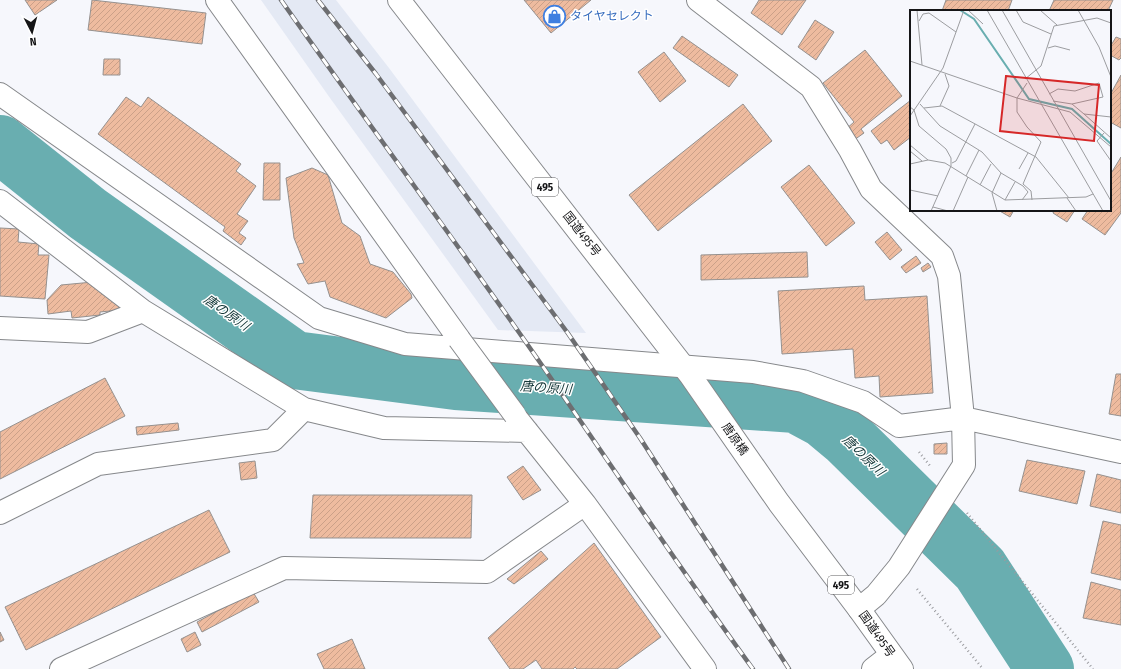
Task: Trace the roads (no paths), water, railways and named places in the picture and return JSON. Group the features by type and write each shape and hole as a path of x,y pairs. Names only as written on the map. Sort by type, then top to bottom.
{"main road":[{"path":"217,0 459,339 521,423 585,504 705,669"},
{"name":"国道495号","path":"399,0 687,370"},
{"path":"698,0 811,87 850,150 871,189 942,256 949,276 963,418 964,465 899,567 876,595 859,609"},
{"path":"0,94 319,318 405,344 687,370 753,372 803,381 863,402 899,426 963,418 1121,452"},
{"path":"0,201 143,311 304,409 384,428 521,423"},
{"path":"0,328 88,332 143,311"},
{"name":"唐原橋","path":"687,370 779,503"},
{"path":"0,512 98,464 273,440 304,409"},
{"name":"国道495号","path":"779,503 859,609 896,662"},
{"path":"61,669 284,568 487,572 585,504"},
{"path":"873,669 896,662"}],"waterway":[{"name":"唐の原川","path":"0,144 88,214 294,360 456,381 796,404 824,419 848,439 980,569 1045,669"}],"railway":[{"path":"281,0 518,331 693,585 753,669"},
{"path":"318,0 376,74 567,332 640,438 789,669"}],"place":[{"name":"タイヤセレクト","path":"554,16"}]}
